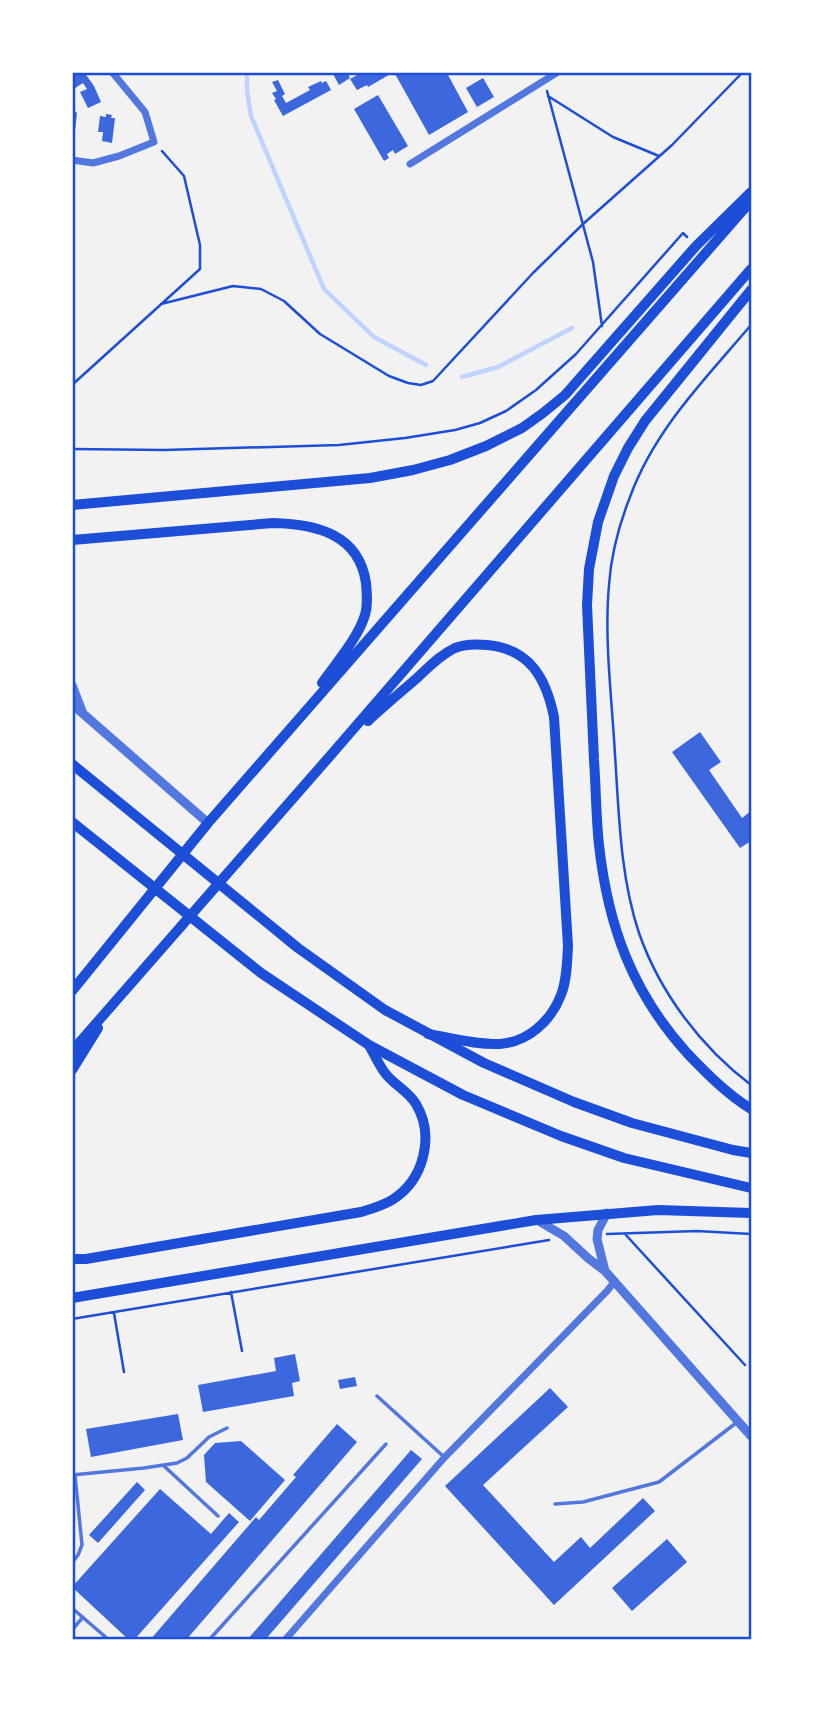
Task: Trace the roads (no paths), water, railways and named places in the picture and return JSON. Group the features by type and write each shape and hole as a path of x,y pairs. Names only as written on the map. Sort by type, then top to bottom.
{"main road":[{"path":"72,505 370,478 450,460 486,446 522,428 565,395 696,246 751,192"},
{"path":"73,989 208,823 751,201"},
{"path":"72,1051 751,269"},
{"path":"751,290 645,421 628,448 614,476 598,522 589,569 587,605 599,844 608,905 618,940 644,996 660,1020 696,1063 724,1090 751,1109"},
{"path":"72,540 273,523 315,528 346,543 359,560 365,574 365,617 292,726"},
{"path":"330,756 443,655 463,646 498,647 518,654 535,668 551,700 568,946 561,995 547,1020 515,1041 485,1044 428,1034"},
{"path":"72,764 298,948 385,1010 484,1063 574,1102 632,1123 751,1153"},
{"path":"72,822 261,973 369,1045 463,1094 562,1136 624,1158 751,1188"},
{"path":"72,1070 112,1005"},
{"path":"72,1259 86,1259 361,1212 392,1200 404,1190 421,1166 426,1136 425,1124 415,1101 386,1075 369,1045"},
{"path":"72,1298 536,1220 658,1210 751,1213"}],"street":[{"path":"72,160 93,163 154,142 145,112 112,72"},
{"path":"539,72 544,80"},
{"path":"410,164 558,72"},
{"path":"72,685 84,716"},
{"path":"72,704 208,823"},
{"path":"605,1271 598,1246 598,1230 607,1213"},
{"path":"536,1220 567,1238 615,1281 751,1436"},
{"path":"285,1640 444,1458 615,1281"}],"lane":[{"path":"377,1396 444,1458"},
{"path":"555,1504 583,1502 659,1482 738,1422"},
{"path":"72,1563 82,1545 74,1475 164,1466 187,1458 209,1437 227,1428"},
{"path":"209,1640 386,1444"},
{"path":"164,1466 218,1516"},
{"path":"72,1608 109,1640"},
{"path":"72,1630 83,1617"}],"waterway":[{"path":"247,72 251,116 324,289 374,337 426,365"},
{"path":"462,377 498,367 572,328"}]}
